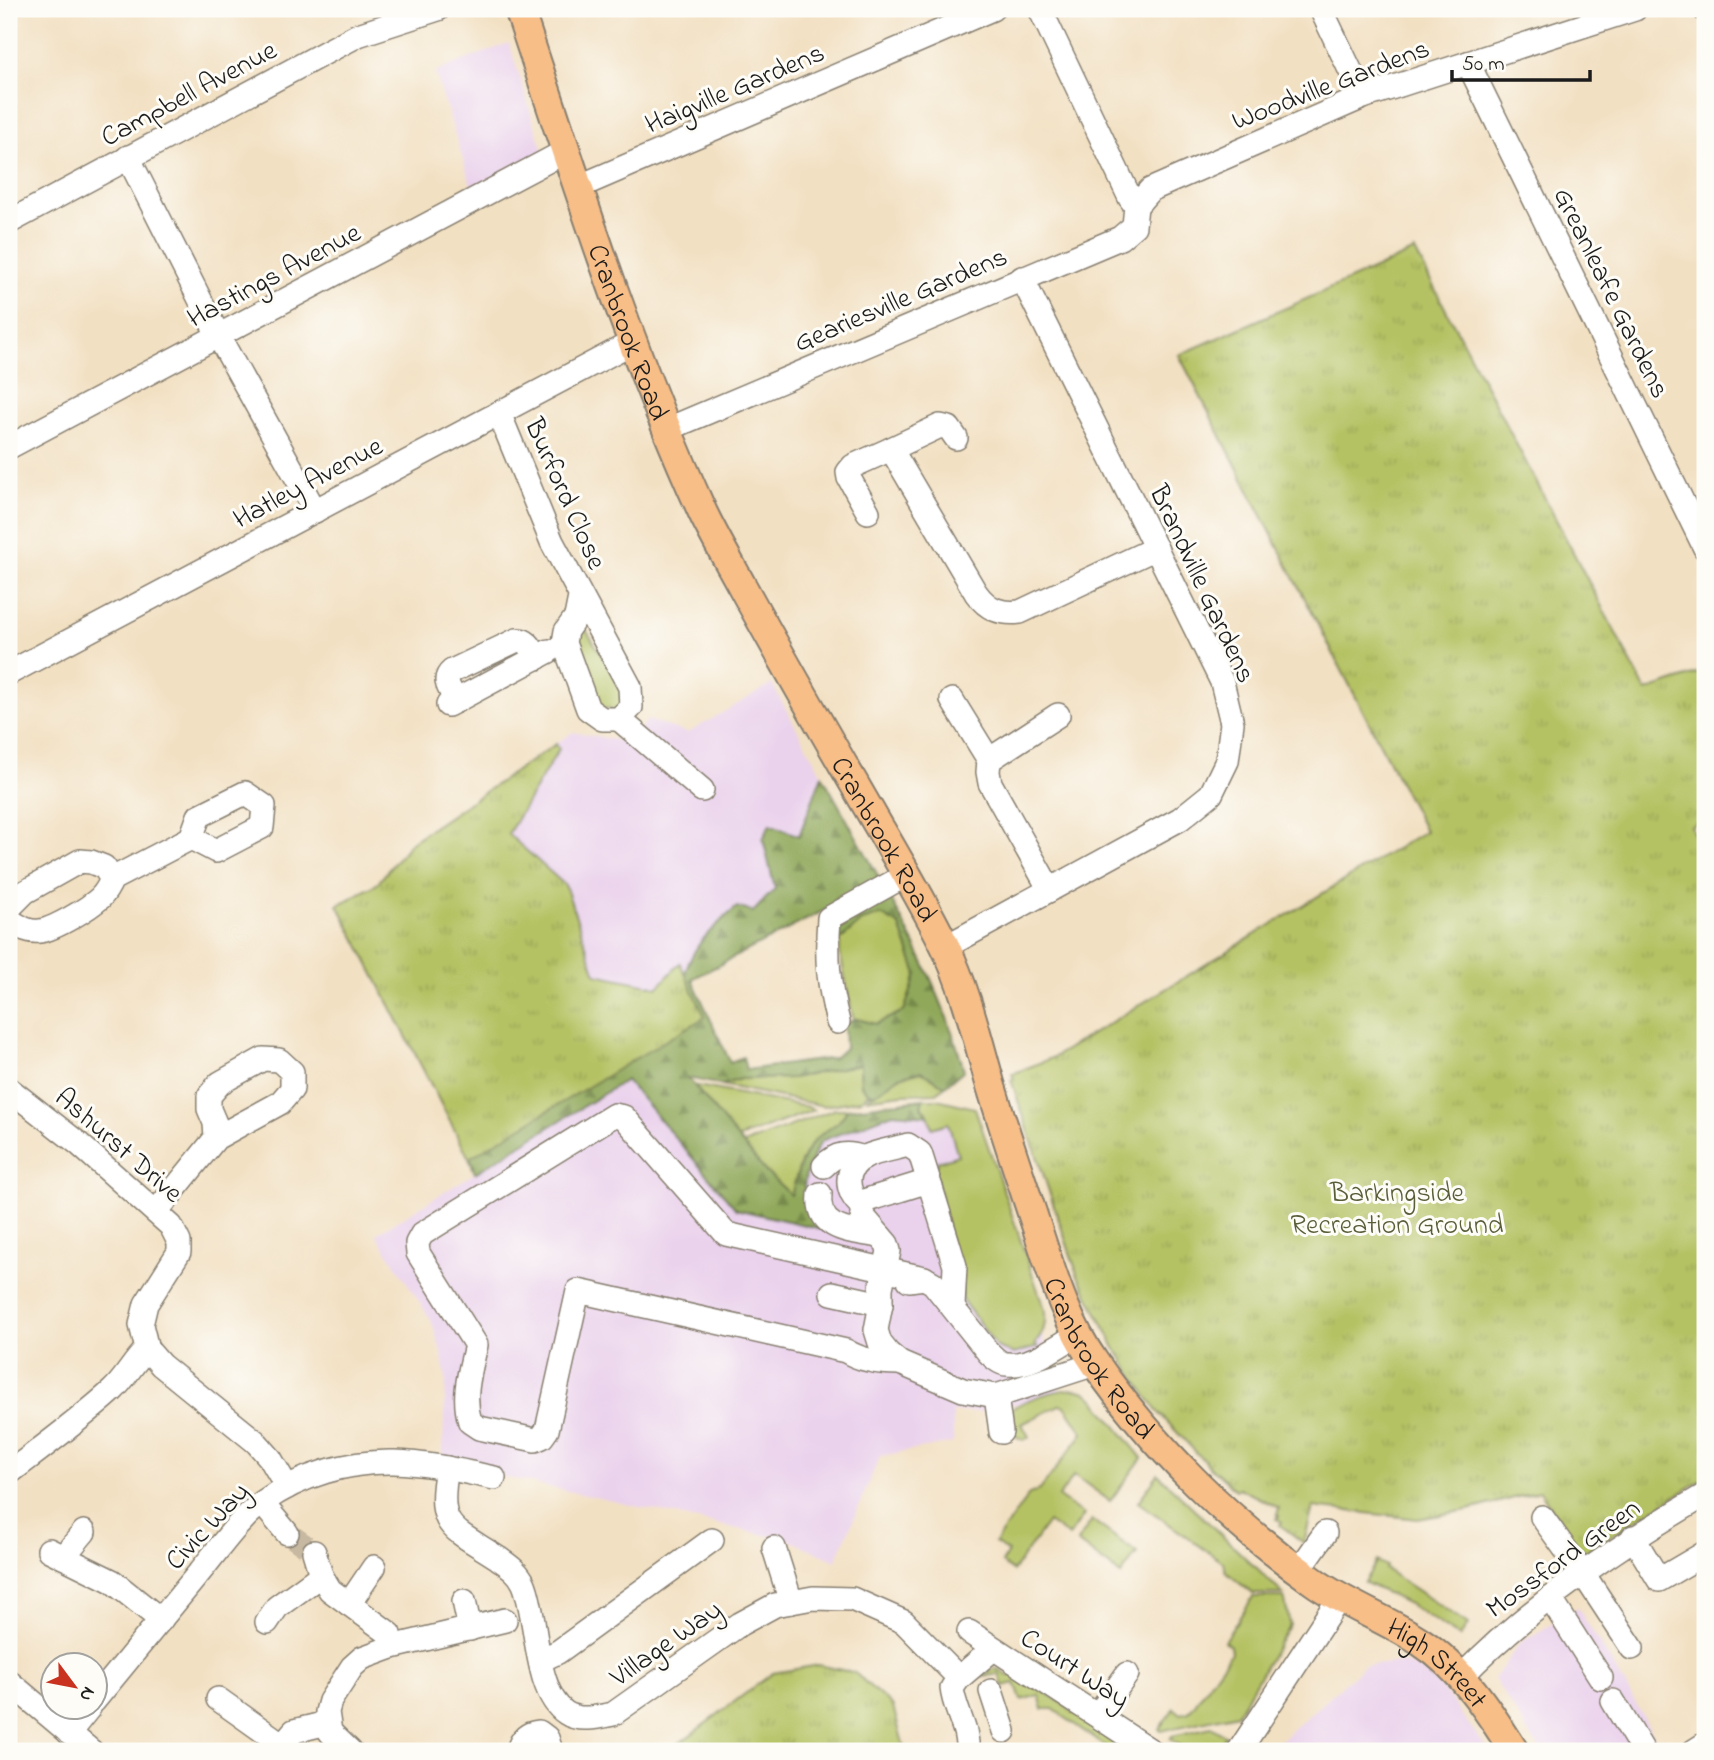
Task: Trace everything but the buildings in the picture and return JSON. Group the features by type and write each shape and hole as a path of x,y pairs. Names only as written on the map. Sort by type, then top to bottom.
{"main road":[{"name":"Cranbrook Road","path":"519,9 578,187 634,342 709,524 790,674 946,947 966,998 995,1098 1059,1295 1077,1335 1146,1429 1188,1475 1299,1570 1340,1597"},
{"name":"High Street","path":"1340,1597 1421,1642 1461,1677 1514,1751"}],"street":[{"name":"Campbell Avenue","path":"9,222 358,35 438,9"},
{"name":"Haigville Gardens","path":"578,187 992,9"},
{"path":"1040,9 1136,206"},
{"path":"1321,9 1363,97"},
{"name":"Woodville Gardens","path":"1136,206 1150,190 1363,97 1635,9"},
{"name":"Greanleafe Gardens","path":"1468,63 1705,548"},
{"name":"Hastings Avenue","path":"9,447 566,151"},
{"path":"128,157 219,337 315,511"},
{"name":"Geariesville Gardens","path":"668,429 1119,238 1134,226 1136,206"},
{"name":"Brandville Gardens","path":"946,947 1180,819 1211,794 1227,761 1233,723 1222,682 1022,278"},
{"name":"Hatley Avenue","path":"9,673 634,342"},
{"name":"Burford Close","path":"499,413 552,542 630,687 631,707 619,719"},
{"path":"868,512 849,478 848,472 853,466 897,467 940,426 949,428 956,439"},
{"path":"897,467 976,593 983,603 993,610 1006,614 1020,611 1156,548"},
{"name":"Burford Close","path":"564,643 566,631 576,617 580,597"},
{"path":"452,703 564,643 588,709 603,719 619,719 702,790"},
{"path":"952,700 989,760 990,783 1050,890"},
{"path":"989,760 1058,715"},
{"path":"9,920 27,930 41,931 54,926 98,900 112,879 191,838"},
{"path":"9,908 25,892 80,862 91,862 104,867 112,879"},
{"path":"838,1023 826,957 829,918 906,875"},
{"name":"Ashurst Drive","path":"9,1089 79,1144 171,1226 179,1242 178,1252 146,1304 141,1325 146,1349"},
{"path":"900,1363 885,1363 846,1351 578,1291 547,1430 542,1437 534,1440 479,1428 470,1422 466,1411 466,1391 476,1345 418,1253 417,1243 422,1234 619,1114 726,1234 924,1278 941,1290 988,1352 1008,1364 1037,1358 1077,1335"},
{"path":"156,1212 216,1138"},
{"path":"862,1206 854,1199 848,1187 850,1171 864,1158 908,1145 920,1153 956,1266 953,1306"},
{"path":"824,1166 832,1158 842,1154 864,1158"},
{"path":"931,1188 927,1183 922,1183 867,1200 862,1206 862,1215 887,1244 889,1251 876,1330 880,1343 900,1363 963,1390 1006,1393 1096,1364"},
{"path":"820,1194 823,1216 830,1224 839,1229 880,1236"},
{"path":"881,1304 891,1290 906,1280 924,1278"},
{"path":"832,1293 881,1304"},
{"path":"846,1351 869,1338 876,1330"},
{"path":"22,1470 112,1391 146,1349 256,1442 270,1458 287,1487"},
{"path":"1001,1432 1008,1364"},
{"name":"Civic Way","path":"108,1684 233,1531 261,1503 287,1487 323,1472 393,1462 447,1468 494,1478"},
{"name":"Village Way","path":"447,1468 442,1505 450,1524 517,1573 524,1584 548,1693 567,1714 588,1718 613,1714 740,1624 775,1605 813,1598 852,1599 894,1618 915,1631 959,1678"},
{"name":"Mossford Green","path":"1461,1677 1517,1624 1550,1598 1633,1537 1705,1495"},
{"path":"261,1503 287,1533"},
{"path":"1542,1517 1632,1648"},
{"path":"84,1532 56,1553 112,1581 161,1620"},
{"path":"1299,1570 1325,1533"},
{"path":"1633,1537 1659,1580 1705,1553"},
{"path":"541,1660 558,1652 712,1540"},
{"path":"774,1548 791,1602"},
{"path":"314,1552 321,1575 330,1590 390,1634 392,1647"},
{"path":"349,1604 374,1567"},
{"path":"267,1622 277,1607 321,1575"},
{"path":"1239,1751 1340,1597"},
{"path":"1550,1598 1601,1678"},
{"path":"464,1601 470,1629"},
{"path":"350,1751 335,1738 327,1723 330,1701 352,1667 362,1658 392,1647 505,1620"},
{"name":"Court Way","path":"969,1632 1151,1751"},
{"path":"972,1744 953,1700 952,1688 959,1678 993,1649"},
{"path":"1098,1715 1127,1674"},
{"path":"9,1682 91,1751"},
{"path":"991,1691 1004,1731"},
{"path":"218,1699 285,1742 327,1723"},
{"path":"1613,1701 1643,1751"},
{"path":"69,1733 77,1722"},
{"path":"518,1751 521,1742 531,1733 539,1732 547,1738 551,1751"},
{"path":"1694,1751 1705,1744"}],"shaded area":[{"path":"509,43 543,152 472,188 435,72"},
{"path":"772,684 877,874 685,972 705,1017 338,905 377,884 411,842 573,732 627,742 648,720 688,733"},
{"path":"626,1080 736,1209 821,1228 807,1208 804,1174 821,1141 893,1113 953,1120 1035,1314 1060,1390 988,1412 953,1412 953,1443 880,1456 836,1561 792,1541 442,1463 446,1378 440,1348 431,1320 376,1234"},
{"path":"1578,1608 1663,1751 1541,1751 1494,1679 1520,1643"},
{"path":"1403,1663 1421,1669 1440,1686 1489,1751 1269,1751 1365,1665"}],"green space":[{"name":"Barkingside Recreation Ground","path":"1415,251 1646,691 1705,671 1705,819 1691,826 1705,865 1705,1478 1580,1555 1540,1491 1473,1509 1418,1519 1313,1507 1304,1543 1280,1525 1282,1522 1277,1519 1279,1508 1239,1488 1236,1490 1208,1465 1156,1410 1115,1348 1078,1276 1011,1080 1014,1079 1012,1074 1054,1057 1425,831 1179,355"},
{"path":"586,630 624,690 620,710 596,707 574,635"},
{"path":"556,744 559,749 508,834 565,885 596,974 658,987 680,963 705,1017 469,1158 338,905 377,884 411,842"},
{"path":"822,775 881,881 692,979 730,1062 743,1057 746,1070 834,1058 845,1048 844,1024 856,1019 876,1024 904,1011 917,974 900,926 881,915 862,921 840,940 833,936 835,927 888,894 931,980 964,1070 945,1086 921,1071 899,1077 875,1094 869,1093 861,1085 860,1064 793,1078 740,1079 722,1085 688,1078 765,1171 791,1195 807,1151 820,1135 837,1123 847,1109 923,1099 921,1106 928,1116 893,1113 821,1141 809,1166 804,1186 808,1205 822,1229 736,1209 626,1080 475,1173 469,1158 585,1079 682,986 695,950 709,932 737,907 753,912 775,889 763,839 770,824 799,836"},
{"path":"881,915 900,926 917,974 904,1011 876,1024 853,1018 840,953 840,940 862,921"},
{"path":"860,1064 861,1085 869,1093 861,1100 824,1106 722,1085 740,1079 793,1078"},
{"path":"922,1071 945,1086 937,1093 866,1099 899,1077"},
{"path":"692,1085 808,1107 814,1110 736,1139"},
{"path":"923,1099 937,1099 975,1108 1045,1311 1044,1329 1035,1344 1038,1347 1014,1354 997,1347 963,1301 934,1167 938,1165 937,1162 958,1155 948,1123 932,1128 927,1111 921,1106"},
{"path":"835,1109 847,1109 838,1123 816,1139 807,1151 797,1174 792,1196 741,1145"},
{"path":"1074,1389 1086,1392 1095,1400 1142,1458 1110,1501 1074,1475 1059,1497 1084,1515 1069,1536 1048,1522 1013,1571 1002,1563 1008,1552 995,1543 1029,1494 1040,1490 1083,1433 1061,1404 1022,1424 1029,1437 1024,1440 1013,1433 1009,1411 1040,1396"},
{"path":"1158,1474 1283,1594 1253,1594 1226,1572 1224,1563 1138,1502"},
{"path":"1092,1520 1137,1553 1121,1575 1077,1542"},
{"path":"1377,1561 1468,1624 1460,1637 1409,1604 1364,1582"},
{"path":"1253,1597 1284,1597 1290,1624 1237,1714 1161,1731 1159,1729 1174,1708 1181,1714 1189,1712 1231,1653 1230,1646 1224,1641"},
{"path":"819,1665 855,1673 893,1707 905,1751 669,1751 773,1673"},
{"path":"992,1669 998,1669 1008,1676 1015,1675 1054,1698 1126,1751 1112,1751 1053,1709 1043,1709 1039,1695 1021,1700 1015,1683 1003,1686 999,1674 982,1677"},
{"path":"1211,1727 1226,1736 1216,1751 1188,1751 1170,1739 1172,1736"}],"tunnel":[{"path":"287,1533 314,1552"}]}
